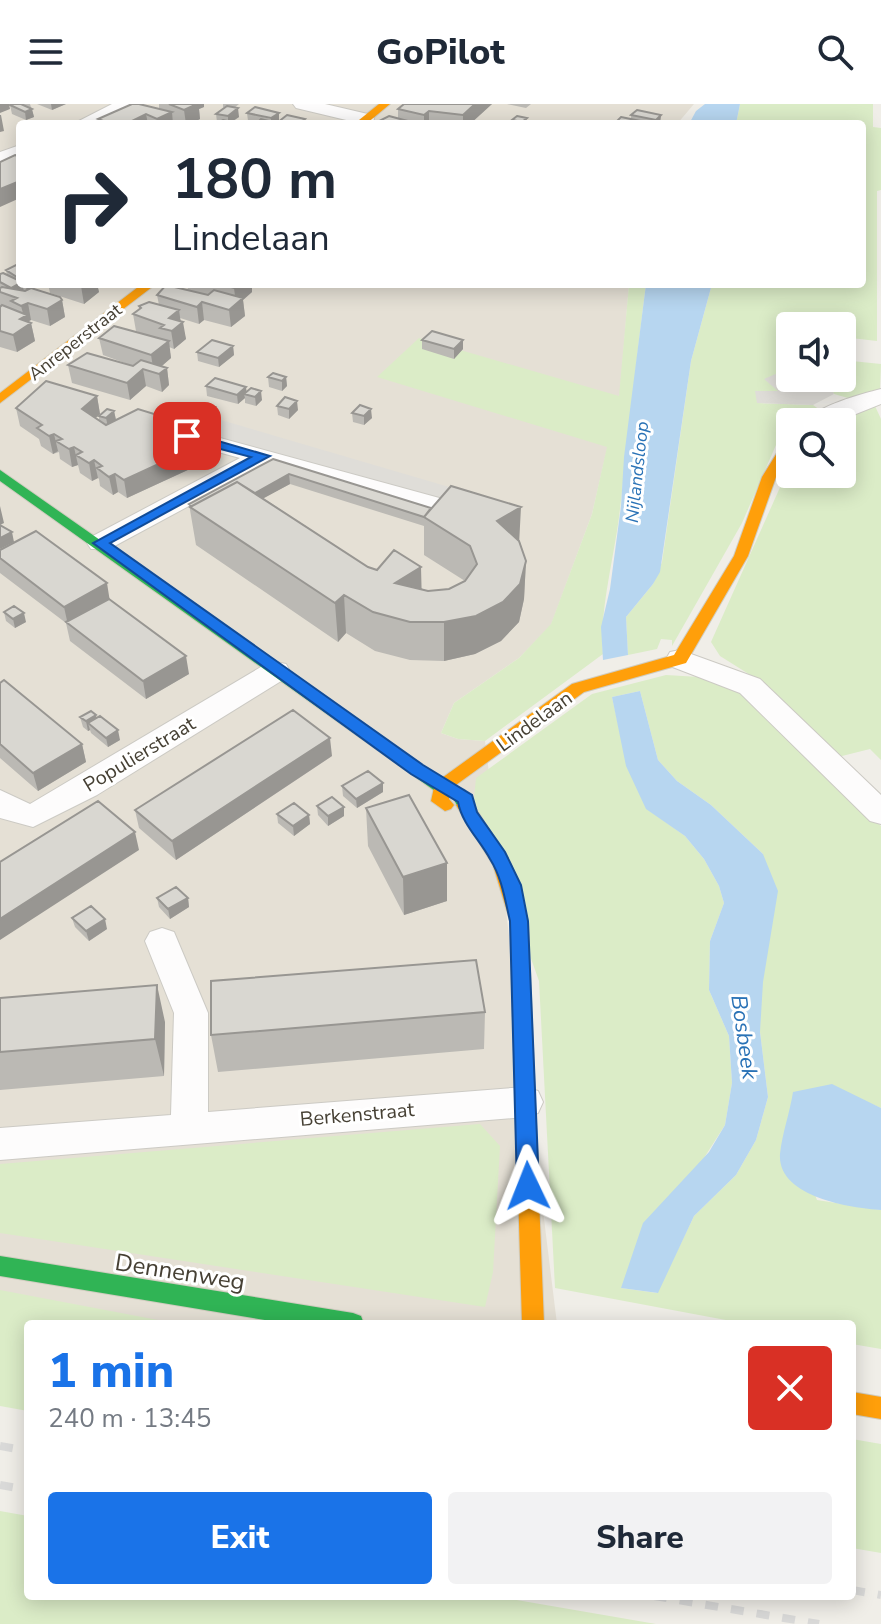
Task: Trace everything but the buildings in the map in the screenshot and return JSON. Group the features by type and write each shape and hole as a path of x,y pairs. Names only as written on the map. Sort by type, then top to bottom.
{"street":[{"path":"91,120 127,104"},
{"path":"302,104 355,120"},
{"path":"365,120 385,104"},
{"name":"Anreperstraat","path":"0,399 145,288"},
{"path":"846,408 881,396"},
{"path":"187,436 434,504"},
{"path":"100,543 263,456"},
{"path":"776,466 769,477 741,556 680,659 750,686 881,813"},
{"path":"0,474 441,787 440,801 451,811 469,813 499,857 511,885 519,921 533,1320"},
{"name":"Lindelaan","path":"441,787 578,688 680,659"},
{"name":"Populierstraat","path":"0,801 12,811 33,816 276,671"},
{"path":"162,941 191,1013 189,1128"},
{"name":"Berkenstraat","path":"0,1144 525,1102"},
{"name":"Dennenweg","path":"0,1266 329,1320"},
{"path":"856,1404 881,1408"}],"shaded area":[{"path":"0,104 694,104 680,120 16,120 16,288 629,288 620,393 592,514 551,625 519,658 454,703 441,733 458,739 485,741 557,1320 24,1320 24,1331 0,1372"},
{"path":"776,374 776,389 764,379"},
{"path":"755,391 834,394 813,405 757,403"},
{"path":"221,420 473,494 460,508 204,434"}],"green space":[{"path":"740,104 873,104 873,127 881,128 881,190 877,191 877,341 856,339 856,312 776,312 777,392 757,403 813,405 817,408 776,408 776,445 742,523 672,646 672,640 661,639 657,649 628,655 626,617 653,584 662,562 691,361 711,288 866,288 866,120 737,120"},
{"path":"629,288 646,288 620,509 605,601 603,654 485,741 458,739 441,733 454,703 519,658 551,624 592,514 607,447 377,377 419,338 619,396"},
{"path":"856,361 881,364 880,389 848,398 834,394 856,392"},
{"path":"875,406 881,419 881,760 870,749 838,757 763,683 720,656 711,642 780,488 856,488 856,414"},
{"path":"666,675 716,678 754,698 881,826 881,1108 860,1099 794,1092 787,1125 817,1200 881,1210 881,1349 856,1345 856,1320 726,1320 555,1288 539,981 474,799 476,778 592,694","holes":["640,691 658,760 677,781 711,805 763,854 760,1032 768,1097 756,1140 736,1175 694,1216 657,1293 621,1288 725,1125 732,1083 729,1036 709,990 710,941 724,903 719,886 704,859 685,836 646,808 620,733 612,697"]},
{"path":"480,1124 500,1146 493,1272 485,1307 0,1233 0,1164"},
{"path":"0,1290 158,1320 24,1320 24,1410 0,1406"},
{"path":"856,1440 881,1444 881,1553 856,1549"},
{"path":"0,1511 24,1515 24,1600 516,1600 656,1624 0,1624"}],"water":[{"path":"705,104 740,104 737,120 691,120"},
{"name":"Nijlandsloop","path":"645,288 711,288 691,361 660,572 626,617 628,655 603,660 601,627 610,589"},
{"name":"Bosbeek","path":"640,691 658,760 677,781 711,805 763,854 778,891 763,982 760,1032 768,1097 756,1140 736,1175 694,1216 658,1293 621,1288 643,1223 709,1152 725,1125 732,1083 729,1036 709,990 710,941 724,903 719,886 704,859 685,836 646,809 626,766 612,697"},
{"path":"832,1084 881,1108 881,1210 835,1203 818,1197 790,1181 782,1169 781,1146 793,1092"}],"railway":[{"path":"0,1446 24,1450"},
{"path":"0,1485 24,1489"},
{"path":"856,1591 881,1595"},
{"path":"678,1600 819,1624"}],"traffic: fast":[{"path":"0,474 441,787 459,794 465,805"},
{"path":"0,1266 329,1320"}],"traffic: slow":[{"path":"364,120 385,104"},
{"path":"0,399 145,288"},
{"path":"445,805 440,801 441,787 578,688 680,659 741,556 769,477 776,466"},
{"path":"465,805 502,864 519,921 533,1320"},
{"path":"856,1404 881,1408"}],"route":[{"path":"187,436 263,456 100,543 441,787 457,791 466,799 469,813 499,857 511,885 519,921 528,1186"}]}
